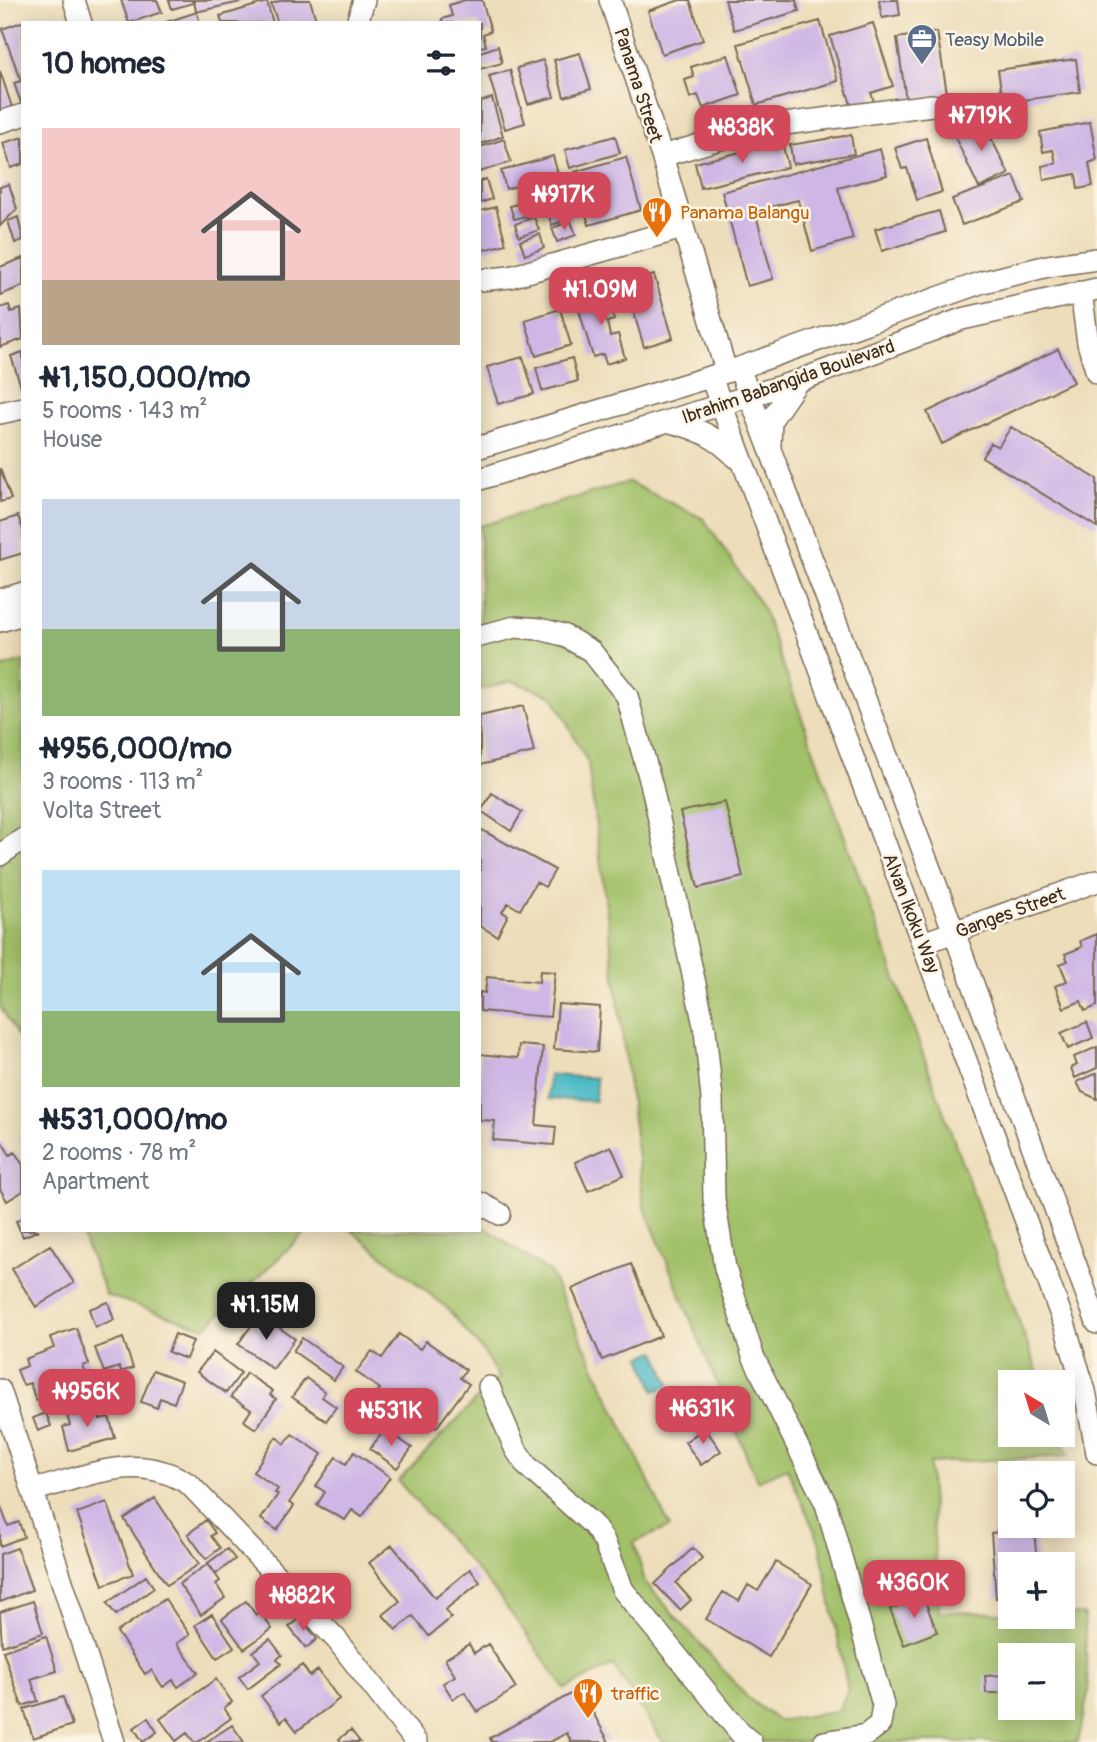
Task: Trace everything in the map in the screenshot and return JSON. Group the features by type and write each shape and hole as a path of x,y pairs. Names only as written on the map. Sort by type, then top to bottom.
{"street":[{"path":"74,0 80,21"},
{"path":"358,21 364,0"},
{"name":"Panama Street","path":"610,0 662,156 725,372"},
{"path":"662,156 761,127 932,105"},
{"path":"0,122 21,116"},
{"path":"481,280 510,277 682,228"},
{"name":"Ibrahim Babangida Boulevard","path":"481,447 725,372 983,282 1048,266 1097,259"},
{"path":"1089,290 1088,343 1097,373"},
{"name":"Ibrahim Babangida Boulevard","path":"481,479 798,381 962,319 1089,290"},
{"name":"Alvan Ikoku Way","path":"725,372 750,396 954,932 1097,1323"},
{"name":"Alvan Ikoku Way","path":"725,372 721,406 1064,1322 1085,1391 1097,1453"},
{"path":"770,451 771,420 798,381"},
{"path":"0,413 21,408"},
{"path":"668,422 699,429 717,438 743,463"},
{"path":"0,600 21,594"},
{"path":"0,621 21,615"},
{"path":"481,636 515,627 540,629 563,635 591,651 627,696 652,787 705,1030 712,1099 714,1199 725,1268 753,1356 827,1504 883,1705 880,1724 866,1735 824,1742"},
{"path":"0,855 21,840"},
{"name":"Ganges Street","path":"923,943 1097,881"},
{"path":"481,1204 500,1213"},
{"path":"489,1387 527,1466 593,1525 604,1541 623,1590 741,1734 751,1742"},
{"path":"0,1391 114,1742"},
{"path":"34,1490 131,1466 153,1467 172,1473 190,1485 338,1640 416,1742"}],"green space":[{"path":"628,482 704,519 762,607 1037,1370 998,1370 998,1447 1065,1447 1068,1456 929,1463 939,1612 998,1613 998,1629 1075,1629 1075,1614 1084,1614 1088,1693 1078,1742 663,1742 613,1665 565,1689 499,1596 398,1481 498,1377 483,1351 447,1308 353,1232 481,1232 481,1225 550,1273 670,1527 634,1542 645,1582 747,1697 778,1721 838,1711 848,1690 819,1541 787,1468 757,1481 644,1206 588,763 553,696 512,681 481,690 481,526"},
{"path":"21,662 21,1042 0,1006 0,668"},
{"path":"81,1232 306,1232 205,1328 106,1295"}],"water":[{"path":"549,1075 596,1078 595,1101 548,1099"},
{"path":"656,1351 670,1385 655,1391 641,1357"}],"building":[{"path":"121,0 157,0 162,12 128,21"},
{"path":"169,0 192,0 193,3 172,9"},
{"path":"194,0 245,0 245,1 196,12"},
{"path":"282,0 310,0 316,21 277,21 271,4"},
{"path":"465,0 482,0 491,31 483,34 486,46 481,47 481,21 442,21 452,16 449,5"},
{"path":"680,0 690,0 703,40 662,54 648,11"},
{"path":"725,0 796,0 799,11 734,30"},
{"path":"879,0 898,0 900,15 882,18"},
{"path":"267,2 272,21 221,21 220,16"},
{"path":"197,12 199,21 169,21"},
{"path":"820,21 838,81 756,105 738,44"},
{"path":"21,22 21,81 2,29"},
{"path":"873,23 893,86 871,93 875,104 853,111 830,36"},
{"name":"Teasy Mobile","path":"937,32 947,93 906,100 897,38"},
{"path":"498,46 502,63 481,69 481,52"},
{"path":"580,53 591,89 564,97 554,60"},
{"path":"728,55 741,95 703,108 698,95 690,98 685,80 694,77 691,67"},
{"path":"1076,59 1080,92 1003,103 998,70"},
{"path":"543,60 554,97 528,104 517,68"},
{"path":"510,70 525,123 505,129 489,76"},
{"path":"0,71 13,110 0,114"},
{"path":"21,81 21,103 14,83"},
{"path":"492,98 503,136 481,144 481,102"},
{"path":"981,118 1009,174 979,188 953,133"},
{"path":"1090,122 1097,160 1089,163 1093,186 1078,189 1076,174 1044,180 1042,166 1056,163 1053,150 1043,152 1040,132"},
{"path":"851,135 854,154 793,164 790,145"},
{"path":"615,136 620,153 570,168 565,150"},
{"path":"21,138 21,165 11,168 3,143"},
{"path":"926,138 942,192 917,200 907,168 902,169 895,148"},
{"path":"504,139 511,162 481,172 481,147"},
{"path":"782,142 788,167 701,188 695,163"},
{"path":"880,149 887,175 838,188 853,239 812,251 798,200 755,211 773,279 747,286 722,192"},
{"path":"553,156 558,174 506,189 501,171"},
{"path":"626,157 641,210 589,225 574,172"},
{"path":"1014,176 1024,202 962,225 952,199"},
{"path":"486,179 492,199 481,203 481,181"},
{"path":"9,184 17,209 0,226 0,187"},
{"path":"557,190 562,204 543,211 538,198"},
{"path":"530,200 534,214 514,219 510,206"},
{"path":"567,205 571,218 552,225 547,211"},
{"path":"496,207 506,244 481,251 481,211"},
{"path":"939,211 945,232 882,251 875,229"},
{"path":"18,217 21,241 15,243 8,221"},
{"path":"534,217 539,230 519,237 515,224"},
{"path":"571,221 576,235 557,242 552,228"},
{"path":"540,234 544,248 525,255 520,241"},
{"path":"21,259 21,287 0,295 0,267"},
{"path":"654,275 673,338 644,347 625,283"},
{"path":"605,289 614,320 607,322 610,336 618,334 625,358 606,364 603,354 593,357 579,310 587,307 584,295"},
{"path":"9,305 11,312 21,309 21,340 0,347 0,308"},
{"path":"560,309 571,345 536,356 525,320"},
{"path":"1058,349 1074,382 942,444 927,412"},
{"path":"21,353 21,387 11,356"},
{"path":"523,357 534,394 498,404 487,367"},
{"path":"572,358 578,381 542,391 536,368"},
{"path":"1011,427 1097,479 1097,527 982,457 991,443 998,447"},
{"path":"0,468 11,499 0,502"},
{"path":"18,516 21,524 21,554 0,560 0,522"},
{"path":"523,706 534,752 481,765 481,716"},
{"path":"492,793 522,812 511,831 481,811"},
{"path":"725,802 743,877 698,888 680,812"},
{"path":"481,830 555,870 545,887 536,882 520,910 508,903 502,912 508,915 497,936 481,927"},
{"path":"1097,934 1097,1006 1085,1011 1081,1001 1064,1008 1055,986 1067,981 1060,964 1068,961 1065,954 1082,947 1080,941"},
{"path":"540,971 555,972 550,1017 481,1011 481,992 485,993 487,977 539,982"},
{"path":"558,1004 600,1007 597,1052 554,1049"},
{"path":"1087,1022 1093,1038 1068,1049 1061,1033"},
{"path":"519,1045 543,1047 536,1125 556,1127 554,1145 493,1140 495,1121 481,1120 481,1054 518,1058"},
{"path":"1097,1047 1097,1068 1075,1078 1071,1068 1077,1065 1074,1057"},
{"path":"1097,1073 1097,1099 1082,1092 1077,1082"},
{"path":"0,1139 10,1155 15,1152 21,1162 21,1192 7,1201 0,1189"},
{"path":"611,1146 624,1175 588,1191 575,1162"},
{"path":"21,1219 21,1232 34,1232 23,1237 16,1221"},
{"path":"50,1245 74,1283 36,1307 12,1269"},
{"path":"631,1264 661,1336 602,1360 572,1289"},
{"path":"108,1302 114,1320 95,1327 89,1309"},
{"path":"260,1314 295,1339 273,1369 238,1344"},
{"path":"76,1328 89,1364 83,1366 86,1375 78,1378 84,1394 47,1408 43,1398 36,1401 30,1383 23,1385 17,1370 27,1366 25,1359 54,1348 50,1337"},
{"path":"175,1334 193,1341 186,1359 168,1352"},
{"path":"399,1334 420,1349 426,1341 466,1370 460,1378 469,1384 436,1428 428,1422 422,1431 374,1396 380,1389 356,1372 372,1351 382,1358"},
{"path":"123,1338 133,1368 121,1372 119,1367 104,1372 95,1348"},
{"path":"302,1338 343,1367 334,1380 293,1351"},
{"path":"213,1352 241,1373 226,1393 197,1372"},
{"path":"153,1370 182,1381 174,1403 160,1398 157,1408 141,1402"},
{"path":"246,1373 273,1391 270,1395 276,1399 256,1429 244,1421 251,1410 231,1397"},
{"path":"306,1378 325,1392 322,1397 336,1407 326,1421 292,1397"},
{"path":"96,1407 100,1419 109,1417 115,1438 69,1451 63,1427 70,1425 67,1416"},
{"path":"46,1413 51,1426 38,1431 33,1418"},
{"path":"705,1428 721,1451 701,1465 685,1442"},
{"path":"385,1429 412,1448 397,1468 370,1449"},
{"path":"292,1434 322,1454 289,1503 294,1506 277,1530 261,1519 278,1494 275,1493 278,1489 253,1472 276,1437 285,1444"},
{"path":"354,1452 390,1477 362,1517 352,1510 345,1520 317,1505 325,1492 316,1486 336,1457 346,1464"},
{"path":"155,1498 199,1564 167,1585 124,1519"},
{"path":"107,1502 133,1574 103,1585 77,1513"},
{"path":"0,1504 8,1526 19,1522 24,1537 0,1546"},
{"path":"206,1520 215,1533 211,1536 220,1548 206,1559 188,1534"},
{"path":"998,1532 998,1538 1035,1538 1036,1552 998,1552 996,1598 991,1533"},
{"path":"392,1545 435,1598 470,1569 480,1582 445,1610 451,1618 429,1636 413,1616 396,1630 383,1615 400,1601 369,1563"},
{"path":"17,1548 32,1590 0,1602 0,1554"},
{"path":"693,1548 702,1558 676,1583 691,1600 680,1610 655,1584"},
{"path":"227,1549 235,1559 216,1574 208,1563"},
{"path":"776,1562 812,1584 769,1657 706,1619 723,1592 739,1601 748,1585 758,1591"},
{"path":"208,1564 220,1581 216,1584 225,1598 201,1615 179,1584"},
{"path":"146,1576 154,1588 116,1615 107,1603"},
{"path":"923,1596 937,1632 904,1645 890,1609"},
{"path":"165,1599 190,1635 177,1643 198,1673 178,1687 173,1680 163,1687 151,1670 145,1674 117,1632"},
{"path":"33,1601 43,1633 2,1646 0,1612"},
{"path":"246,1601 256,1615 260,1612 272,1629 244,1649 222,1619"},
{"path":"212,1614 234,1647 217,1658 195,1625"},
{"path":"301,1618 317,1639 306,1648 289,1627"},
{"path":"46,1636 57,1671 31,1679 38,1701 22,1706 3,1651"},
{"path":"270,1639 282,1655 277,1659 281,1664 248,1689 239,1677 260,1661 253,1652"},
{"path":"469,1644 474,1653 488,1644 516,1688 478,1712 465,1692 453,1699 443,1683 455,1676 445,1659"},
{"path":"302,1665 310,1676 318,1670 339,1699 297,1731 286,1717 281,1722 261,1696"},
{"path":"998,1675 998,1693 986,1693 985,1676"},
{"path":"216,1679 232,1702 224,1708 231,1718 198,1742 194,1742 187,1733 176,1741 160,1719"},
{"path":"580,1689 609,1742 571,1742 567,1733 550,1742 492,1742 490,1738"},
{"path":"63,1697 72,1725 33,1738 24,1709"},
{"path":"148,1718 157,1732 143,1742 134,1728"},
{"path":"232,1725 244,1742 206,1742"},
{"path":"351,1730 360,1742 341,1742 339,1739"}],"place":[{"name":"Teasy Mobile","path":"922,66"},
{"name":"Panama Balangu","path":"657,239"},
{"name":"traffic","path":"588,1720"}]}
